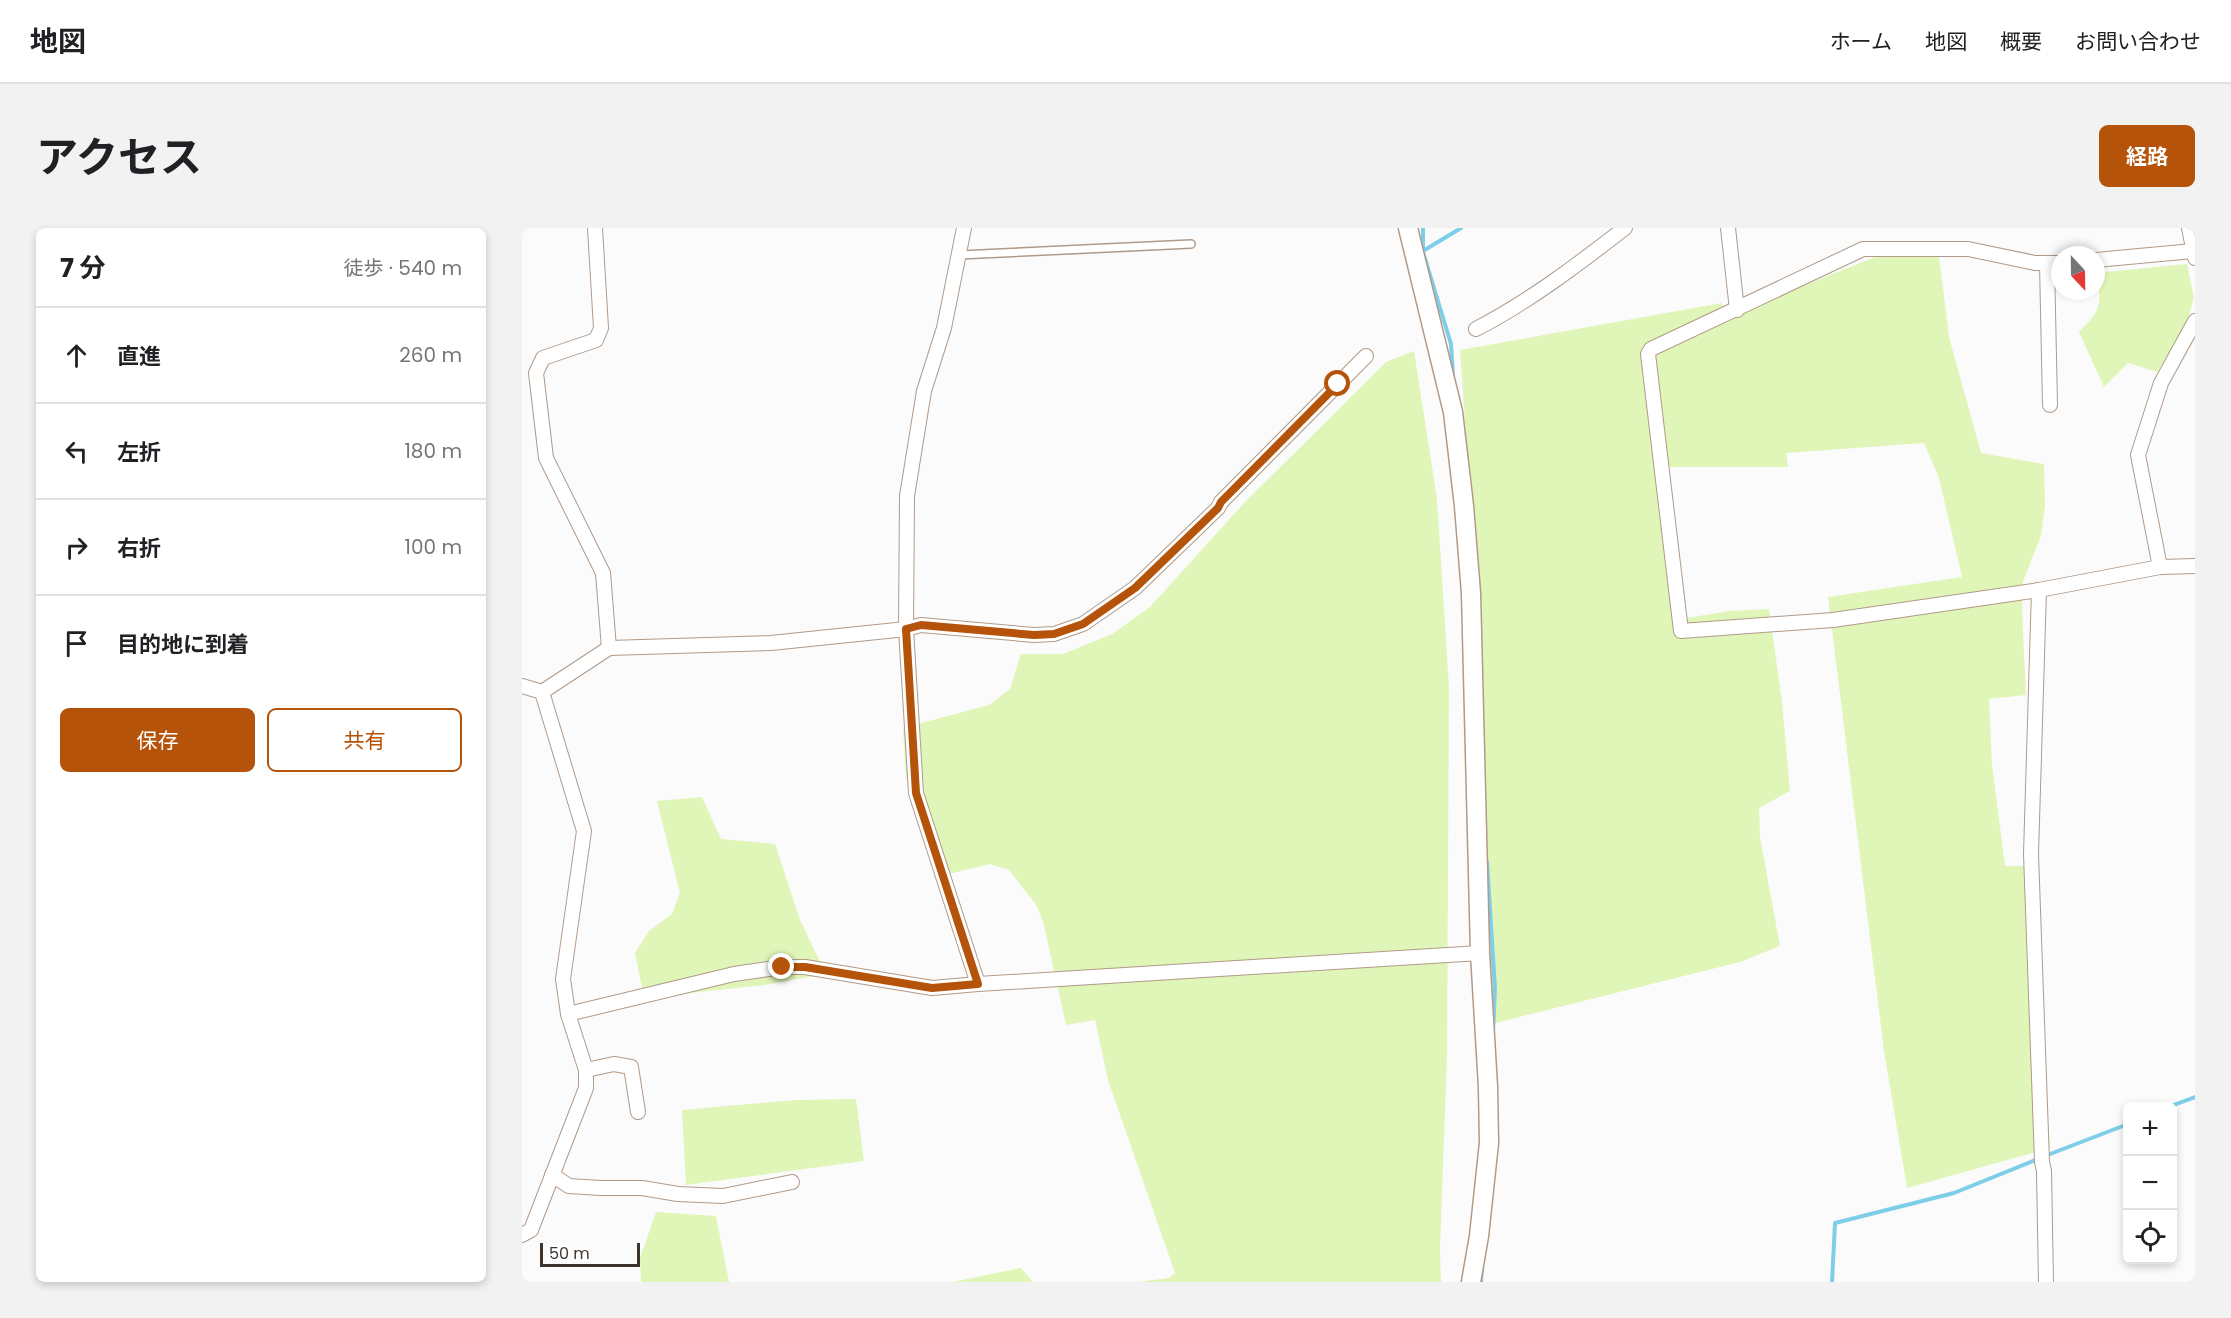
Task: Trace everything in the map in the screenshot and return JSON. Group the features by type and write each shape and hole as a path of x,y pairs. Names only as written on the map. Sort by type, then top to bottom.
{"street":[{"path":"595,228 601,327 596,340 543,358 536,373 546,458 603,573 609,648"},
{"path":"964,228 944,328 924,391 907,496 906,629 916,793 978,984"},
{"path":"1408,228 1453,412 1471,593 1480,953 1489,1143 1479,1236 1471,1282"},
{"path":"1476,329 1511,311 1553,283 1625,228"},
{"path":"1728,228 1737,310"},
{"path":"2105,259 2194,254 2189,228"},
{"path":"2051,263 2035,263 1968,249 1863,249 1651,349 1648,354 1680,631 1833,620 2039,590 2160,567 2195,566"},
{"path":"2050,405 2053,300"},
{"path":"2160,567 2139,455 2161,383 2195,321"},
{"path":"522,686 542,692 609,648 771,643 906,629 921,625 1034,635 1054,634 1083,624 1112,606 1144,580 1218,508 1221,502 1366,356"},
{"path":"2039,590 2031,854 2044,1171 2046,1282"},
{"path":"522,1235 531,1230 586,1088 586,1070 568,1014 563,979 584,831 542,692"},
{"path":"568,1014 735,974 782,967 805,967 932,988 1480,953"},
{"path":"586,1070 614,1064 630,1067 638,1112"},
{"path":"552,1175 569,1186 642,1188 678,1194 723,1196 792,1182"}],"lane":[{"path":"959,255 1191,244"}],"green space":[{"path":"1905,245 1939,256 1949,337 1981,453 2044,464 2045,505 2041,536 2023,581 2026,695 1989,699 1992,764 2005,866 2037,866 2040,1010 2050,1148 1907,1188 1884,1051 1828,597 1962,577 1939,478 1924,443 1786,453 1788,467 1661,467 1665,562 1675,620 1729,611 1769,609 1782,702 1790,791 1759,808 1760,837 1780,946 1740,962 1491,1024 1474,602 1460,350 1722,303 1726,323 1775,297"},
{"path":"2187,264 2194,298 2186,325 2157,372 2128,363 2104,387 2079,332 2096,312 2099,300 2105,300 2105,272"},
{"path":"1414,351 1437,499 1449,688 1447,1055 1440,1249 1441,1282 1138,1282 1169,1278 1175,1273 1108,1080 1095,1020 1066,1025 1044,925 1037,906 1009,870 990,864 948,874 935,870 906,777 903,728 989,705 1010,689 1021,654 1063,654 1112,634 1150,607 1245,502 1386,362"},
{"path":"702,797 721,839 775,844 800,920 826,974 764,985 644,998 635,953 649,931 672,914 680,893 657,801"},
{"path":"856,1099 864,1161 686,1185 682,1110 797,1100"},
{"path":"656,1212 716,1216 729,1282 641,1282 640,1258"},
{"path":"1020,1268 1033,1282 953,1282"}],"waterway":[{"path":"1423,228 1423,252 1451,344 1453,376"},
{"path":"1423,251 1461,228"},
{"path":"1487,862 1495,989 1493,1032"},
{"path":"2177,1104 2195,1097"},
{"path":"2045,1156 2123,1126"},
{"path":"1832,1282 1835,1223 1954,1193 2038,1159"},
{"path":"1481,1282 1482,1267"}],"route":[{"path":"782,967 805,967 932,988 978,984 916,793 906,629 921,625 1034,635 1054,634 1083,624 1135,588 1218,508 1221,502 1338,384"}]}
